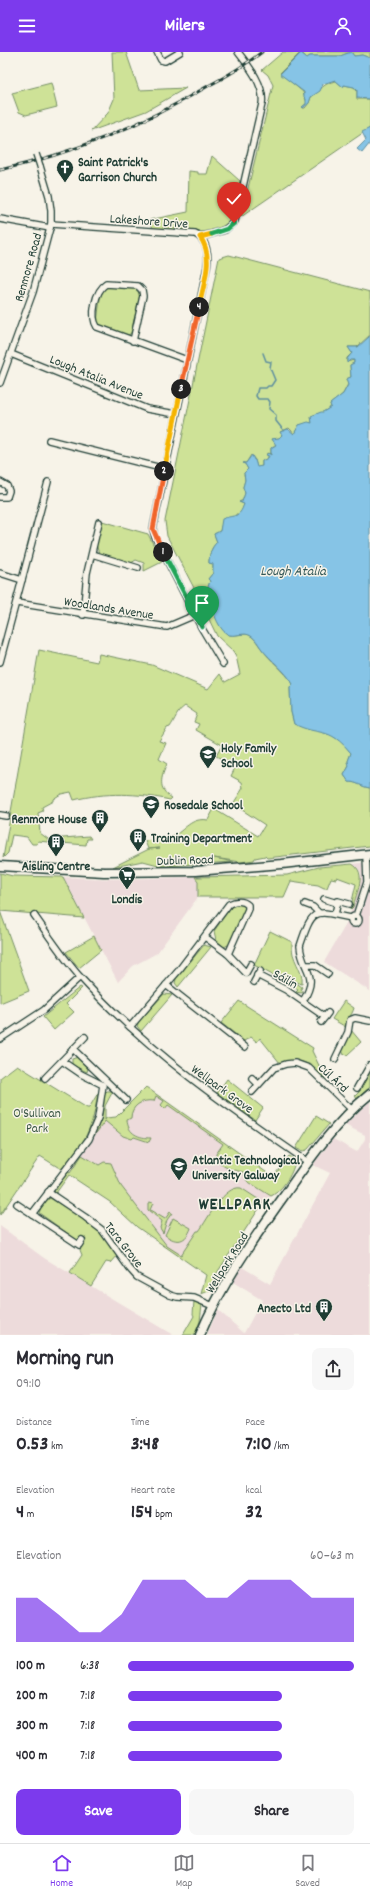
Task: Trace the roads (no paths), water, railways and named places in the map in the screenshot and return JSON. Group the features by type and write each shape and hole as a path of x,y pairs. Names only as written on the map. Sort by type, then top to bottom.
{"main road":[{"name":"Dublin Road","path":"0,866 96,872 196,872 368,854"},
{"name":"Wellpark Road","path":"200,1335 213,1306 255,1237 308,1162 352,1110 370,1094"}],"street":[{"path":"157,52 161,60 165,61 180,52"},
{"path":"200,237 225,230 235,221 262,104 263,96 259,84 238,52"},
{"name":"Renmore Road","path":"0,383 33,292 50,226 51,211 49,196 36,154"},
{"name":"Lakeshore Drive","path":"0,219 50,226 195,234 200,237 207,249 208,262 153,529 155,537 195,615 223,664"},
{"path":"133,341 143,296 142,290 138,286 106,284 97,297 94,316 96,326 99,329 133,341 187,360"},
{"name":"Lough Atalia Avenue","path":"11,354 147,409 176,414"},
{"path":"49,440 165,469"},
{"path":"0,482 7,486 9,491 7,497 0,497"},
{"path":"0,662 17,603 48,482"},
{"path":"83,615 87,573 99,522"},
{"path":"92,554 138,568"},
{"path":"0,573 22,580"},
{"name":"Woodlands Avenue","path":"17,603 83,615 167,627 195,615"},
{"path":"305,904 313,907 318,913 354,917 367,882 368,854"},
{"path":"324,899 337,903 339,901 349,904"},
{"path":"130,1027 166,985 230,904 237,901 246,903 248,909 228,954"},
{"path":"335,914 337,903"},
{"name":"Sáilín","path":"303,1001 311,986 311,979 300,946 310,921 318,913"},
{"name":"Wellpark Grove","path":"34,915 80,977 130,1027 200,1086 308,1162"},
{"path":"205,937 228,954 246,973 251,964"},
{"name":"Sáilín","path":"306,965 314,965 328,974"},
{"name":"Sáilín","path":"254,982 258,973 303,1001 325,1017"},
{"path":"0,1039 37,1015 80,977"},
{"path":"166,985 245,1047"},
{"path":"335,1059 348,1032 350,1020 354,1018 370,1020"},
{"path":"44,1078 85,1036"},
{"path":"73,1049 105,1083 126,1100"},
{"path":"62,1061 81,1074 105,1083"},
{"name":"Cúl Árd","path":"252,1092 258,1084 277,1066 291,1063 300,1064 312,1070 352,1110"},
{"path":"357,1088 370,1065"},
{"path":"252,1078 258,1084"},
{"path":"32,1214 84,1147 98,1118 105,1083"},
{"name":"Tara Grove","path":"48,1192 86,1217 102,1230 137,1276 170,1295 197,1298 213,1306"},
{"path":"17,1204 79,1245 82,1240"}],"water":[{"path":"351,52 354,56 362,55 370,58 370,99 357,98 357,90 354,87 344,85 343,87 335,80 323,84 320,91 311,97 309,103 303,108 302,107 306,104 304,92 280,74 301,53 307,58 310,56 340,56"},
{"path":"370,128 370,143 362,153 357,149 366,140 362,132"},
{"name":"Lough Atalia","path":"370,336 370,788 349,782 344,775 349,766 348,761 351,753 336,738 294,724 291,712 290,688 293,684 290,679 265,653 253,637 245,634 230,635 223,631 217,621 206,593 210,581 208,579 213,573 213,564 209,563 209,557 217,542 214,534 220,531 222,519 238,514 244,504 239,502 242,502 245,493 243,487 245,480 244,473 248,469 243,463 246,463 252,455 257,467 262,466 262,461 269,456 266,455 268,453 271,455 271,448 276,445 272,439 279,438 282,435 280,432 288,429 294,434 299,425 308,422 312,423 311,416 323,412 331,407 330,404 343,394 348,385 346,379 351,377 350,365 354,363 354,360 350,360 347,363 347,359 352,353 348,347 358,347"}],"waterway":[{"path":"263,353 266,361 271,362 270,368 275,380 271,386 266,388 258,388 256,396 258,399 268,399 270,402 269,409 276,415 276,421 284,431"}],"railway":[{"path":"0,170 55,155 133,125 183,100 222,78 262,52"}],"place":[{"name":"Saint Patrick's Garrison Church","path":"65,183"},
{"name":"Holy Family School","path":"208,769"},
{"name":"Rosedale School","path":"151,819"},
{"name":"Renmore House","path":"100,833"},
{"name":"Training Department","path":"138,852"},
{"name":"Aisling Centre","path":"56,857"},
{"name":"Londis","path":"127,890"},
{"name":"Atlantic Technological University Galway","path":"179,1181"},
{"name":"Anecto Ltd","path":"324,1322"}],"district":[{"name":"WELLPARK","path":"235,1203"}],"park label":[{"name":"O'Sullivan Park","path":"37,1120"}]}
